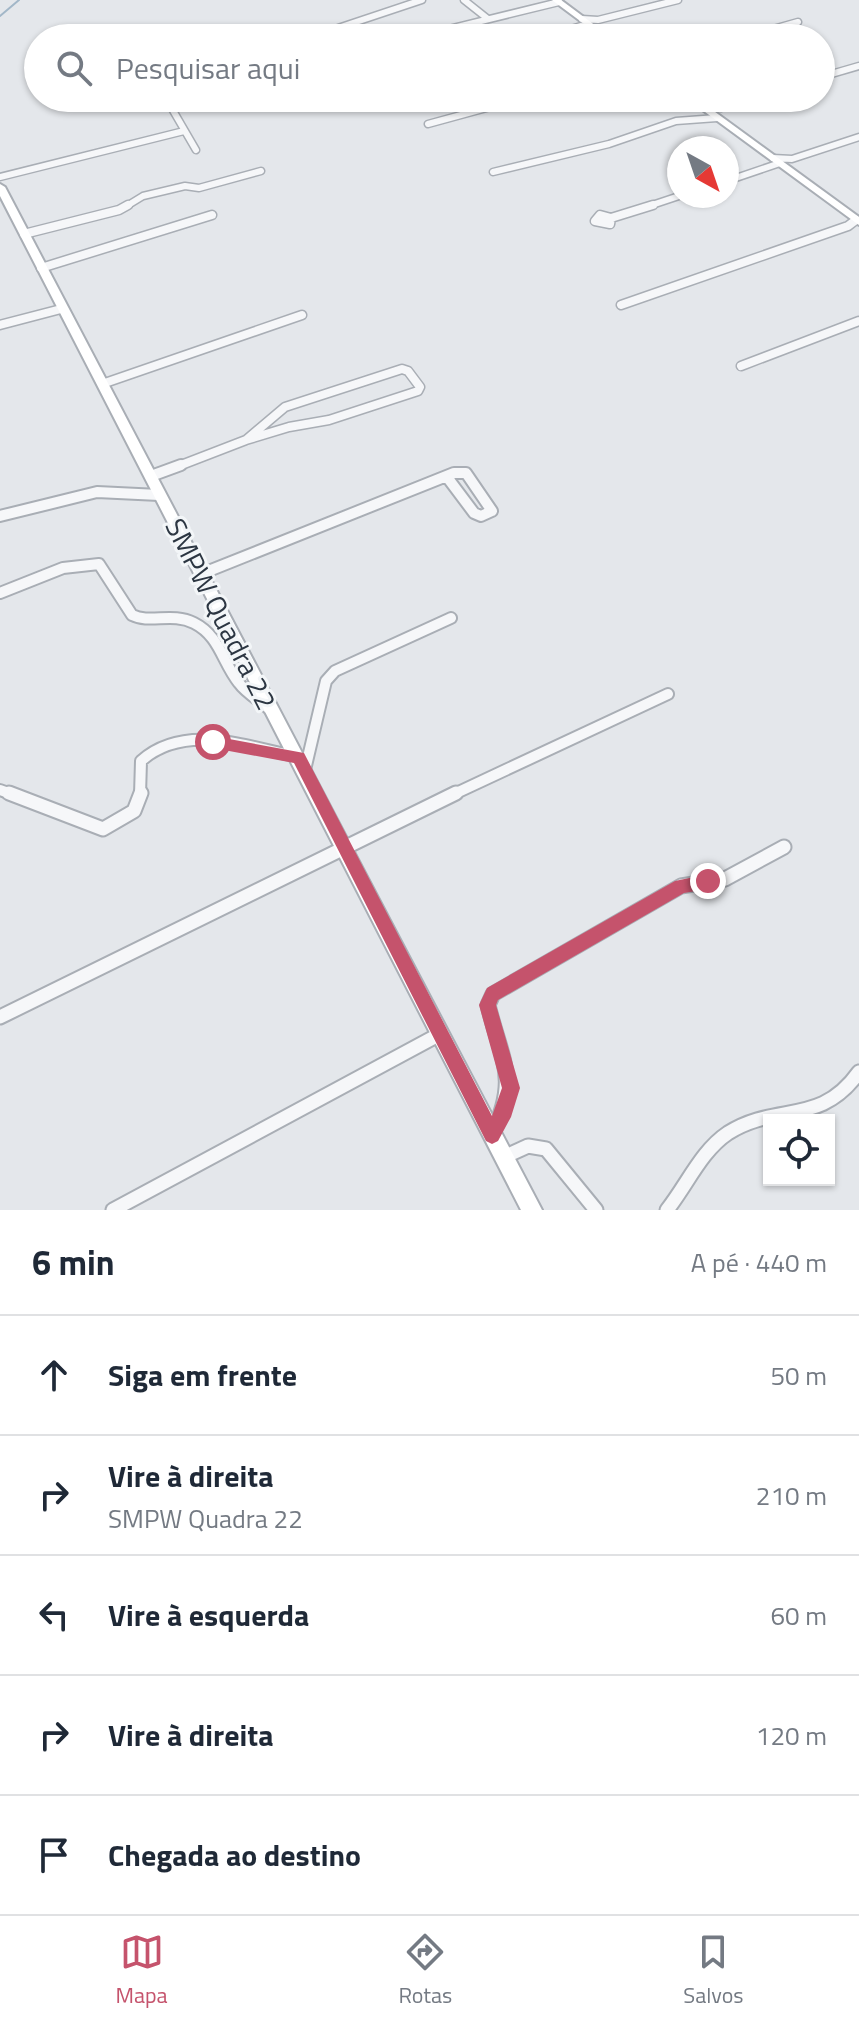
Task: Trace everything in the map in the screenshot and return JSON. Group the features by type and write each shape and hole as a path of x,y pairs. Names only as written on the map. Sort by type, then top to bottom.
{"street":[{"path":"349,24 422,0"},
{"path":"464,0 488,19"},
{"path":"584,24 678,0"},
{"path":"468,24 558,1 592,24"},
{"path":"791,24 798,22"},
{"path":"835,73 859,66"},
{"path":"174,112 196,150"},
{"path":"428,124 472,112"},
{"path":"493,172 523,162 613,143 693,112"},
{"path":"711,112 783,162 855,224"},
{"path":"718,114 722,112"},
{"path":"0,177 184,131"},
{"path":"739,177 859,137"},
{"path":"24,234 119,210 143,196 185,186 199,188 261,171"},
{"name":"SMPW Quadra 22","path":"0,187 532,1210"},
{"path":"611,218 667,200"},
{"path":"41,268 212,215"},
{"path":"621,305 855,224"},
{"path":"0,325 61,309"},
{"path":"102,384 302,315"},
{"path":"741,366 859,321"},
{"path":"151,476 246,440 289,427 329,420 418,391 420,387 408,371 402,369 285,407 246,440"},
{"path":"201,574 270,544 460,472 492,508 491,513 481,516 474,513 447,477"},
{"path":"455,488 471,481"},
{"path":"0,516 97,492 159,495"},
{"path":"0,593 51,572 99,564 132,615 138,618 178,616 197,624 214,637 239,684 269,709"},
{"path":"0,790 103,829 129,819 141,801 141,761 157,747 176,740 213,742 302,764 326,681 335,671 451,618"},
{"path":"0,1017 342,847 668,694"},
{"path":"492,1135 505,1111 511,1088 488,1005 493,994 681,886 725,879 784,847"},
{"path":"113,1210 440,1034"},
{"path":"667,1210 698,1164 722,1137 744,1125 837,1100 859,1072"},
{"path":"504,1157 533,1144 545,1146 562,1163 596,1210"}],"waterway":[{"path":"0,16 19,0"}],"route":[{"path":"213,742 299,757 342,847 492,1135 505,1111 511,1088 511,1079 488,1005 493,994 681,886 708,881"}]}
